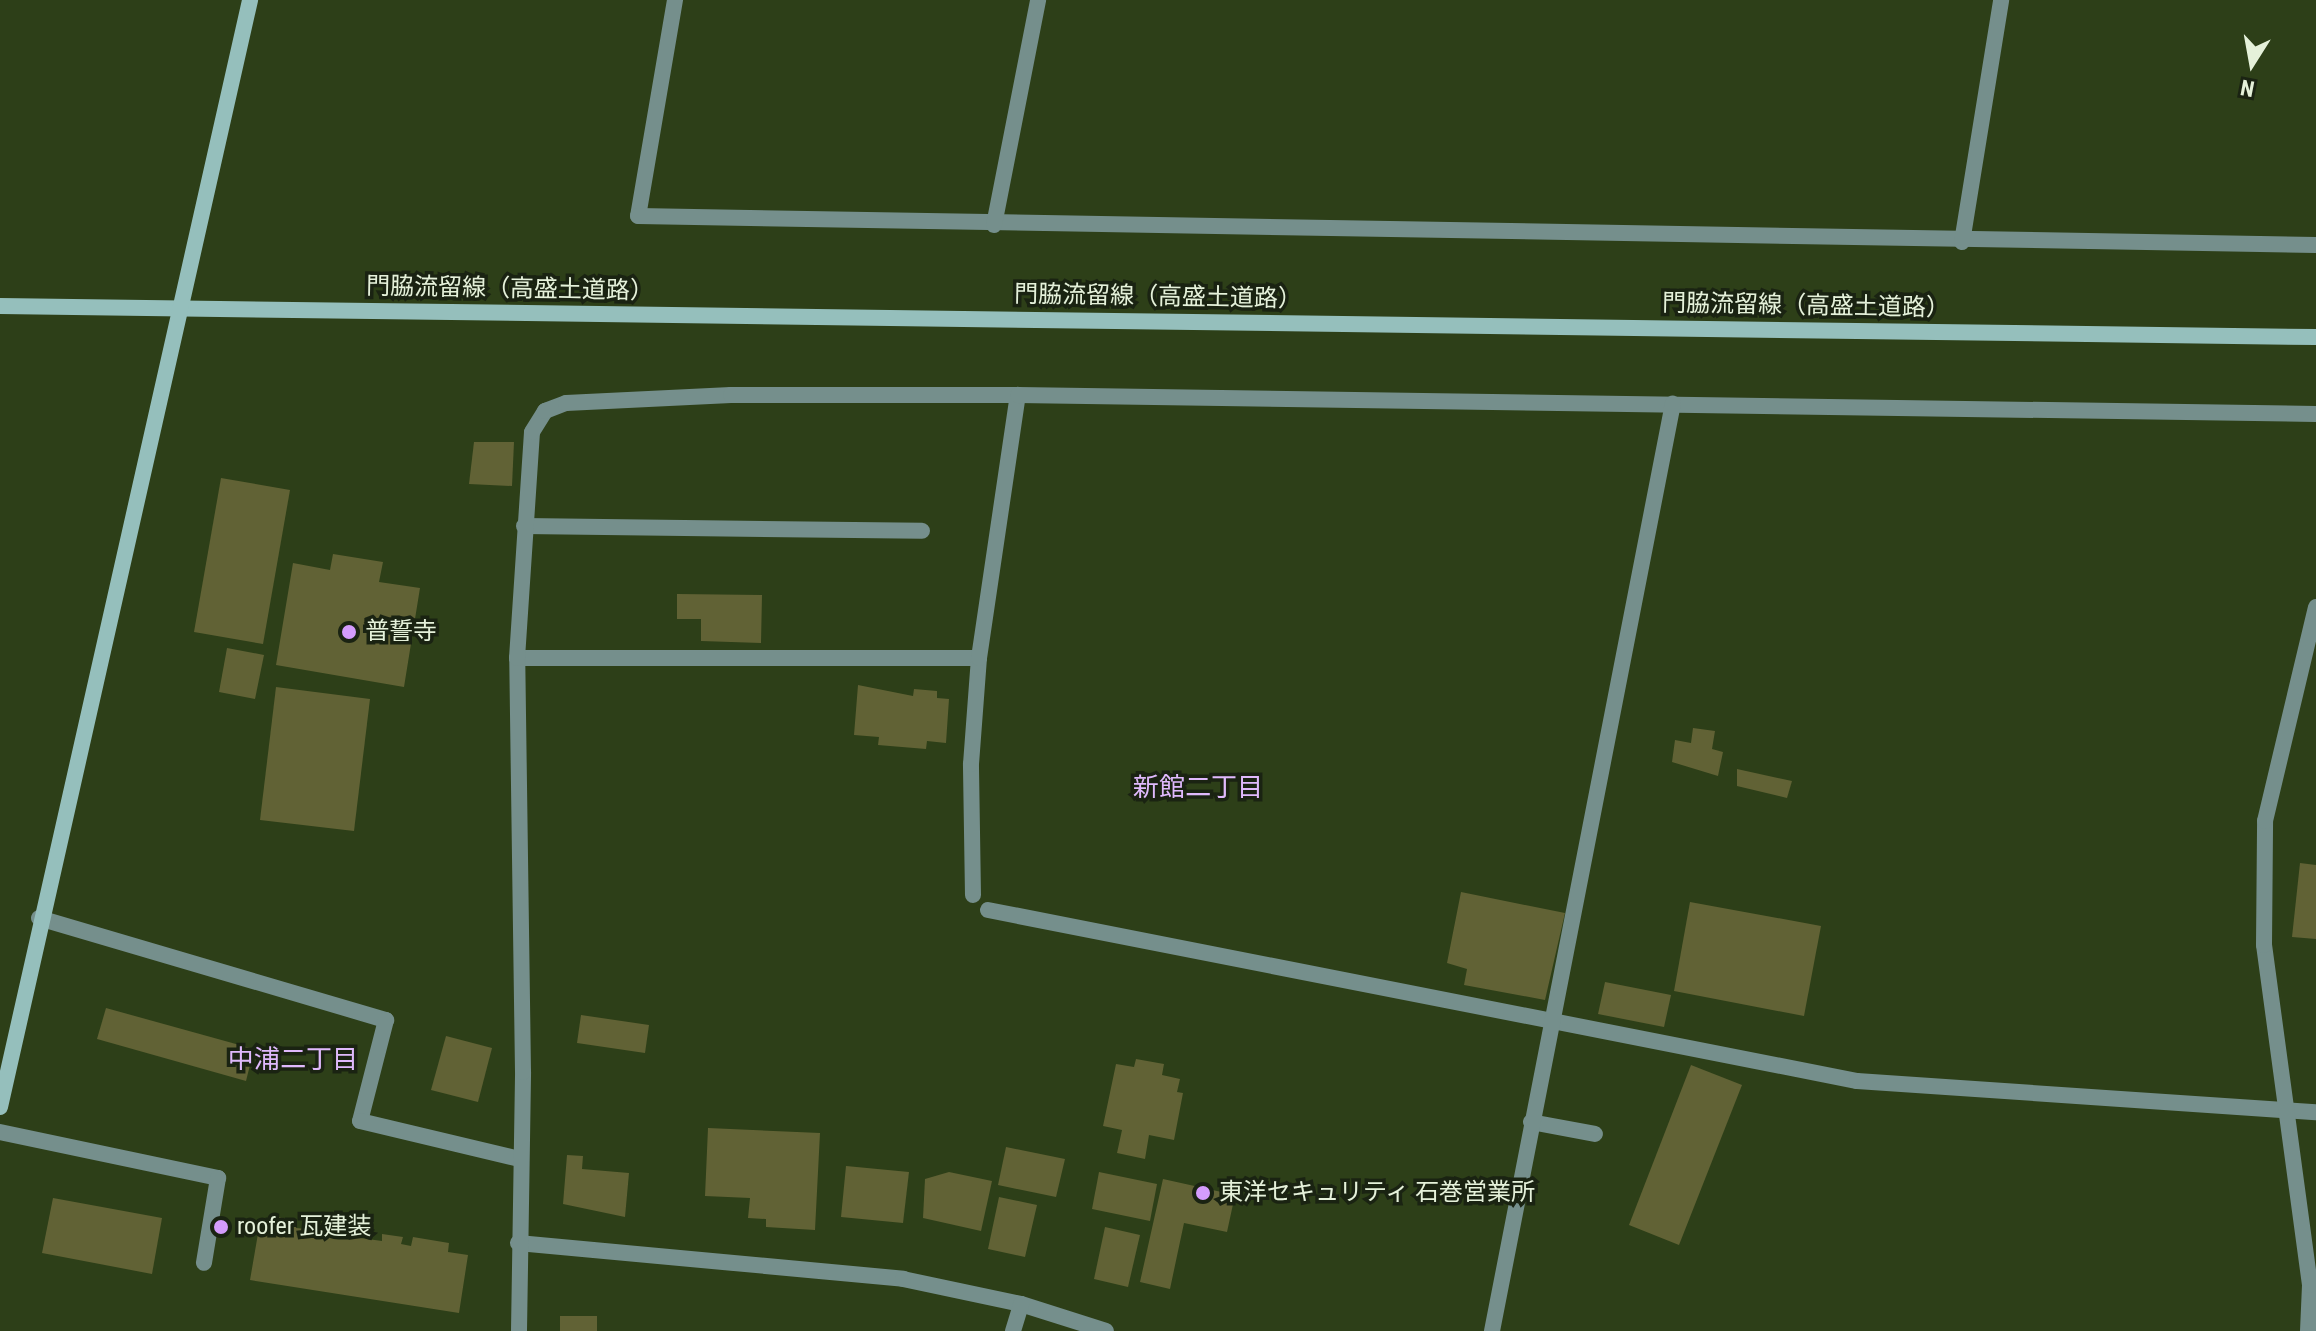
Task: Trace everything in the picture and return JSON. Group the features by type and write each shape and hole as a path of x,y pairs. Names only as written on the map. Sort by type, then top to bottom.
{"main road":[{"path":"0,1107 39,918 250,0"},
{"name":"門脇流留線（高盛土道路）","path":"0,306 2316,337"}],"street":[{"path":"675,0 638,216 1962,242 2316,245"},
{"path":"994,225 1038,0"},
{"path":"1962,242 2001,0"},
{"path":"519,1331 517,658 532,432 545,411 566,403 731,395 1018,395 2316,414"},
{"path":"973,895 971,764 979,658 1018,395"},
{"path":"1492,1331 1673,403"},
{"path":"524,526 922,531"},
{"path":"2308,1331 2310,1285 2264,945 2265,821 2316,607"},
{"path":"517,658 979,658"},
{"path":"988,910 1551,1024 1857,1081 2316,1112"},
{"path":"39,918 386,1020 360,1121 520,1159"},
{"path":"1531,1122 1595,1134"},
{"path":"0,1132 218,1178 204,1263"},
{"path":"518,1243 903,1279 1021,1304 1106,1331"},
{"path":"1013,1331 1021,1304"}],"building":[{"path":"474,442 514,442 512,486 469,484"},
{"path":"221,478 290,490 263,644 194,632"},
{"path":"333,554 383,562 379,582 420,588 404,687 276,665 293,563 330,570"},
{"path":"677,594 762,595 761,643 701,641 701,619 677,619"},
{"path":"227,648 264,655 255,699 219,692"},
{"path":"858,685 913,696 914,689 937,691 937,698 949,699 946,743 927,741 926,749 878,745 879,737 854,735"},
{"path":"276,687 370,699 354,831 260,820"},
{"path":"1693,728 1715,731 1712,749 1723,752 1718,776 1672,762 1675,740 1691,743"},
{"path":"1737,769 1792,781 1787,798 1737,786"},
{"path":"2300,863 2316,865 2316,939 2292,937"},
{"path":"1461,892 1565,913 1545,1000 1464,985 1467,969 1447,963"},
{"path":"1690,902 1821,926 1804,1016 1674,991"},
{"path":"1605,982 1671,995 1664,1027 1598,1014"},
{"path":"106,1008 254,1049 246,1081 97,1039"},
{"path":"581,1015 649,1025 645,1053 577,1043"},
{"path":"446,1036 492,1048 478,1102 431,1090"},
{"path":"1136,1059 1164,1064 1162,1075 1180,1079 1177,1092 1183,1093 1174,1140 1149,1135 1145,1159 1117,1153 1122,1130 1103,1126 1116,1064 1134,1067"},
{"path":"1691,1065 1742,1085 1679,1245 1629,1225"},
{"path":"708,1128 820,1133 815,1230 766,1227 766,1219 748,1218 750,1198 705,1196"},
{"path":"1006,1147 1065,1159 1056,1197 998,1185"},
{"path":"567,1155 583,1156 582,1169 629,1173 625,1217 563,1204"},
{"path":"846,1166 909,1172 903,1223 841,1217"},
{"path":"949,1172 992,1181 981,1231 923,1218 925,1179"},
{"path":"1099,1172 1157,1184 1150,1221 1092,1209"},
{"path":"1163,1179 1235,1195 1227,1232 1184,1223 1170,1289 1140,1282"},
{"path":"999,1197 1037,1205 1025,1257 988,1249"},
{"path":"53,1198 162,1218 152,1274 42,1253"},
{"path":"277,1217 297,1220 296,1228 307,1229 308,1222 347,1229 346,1236 382,1241 382,1234 403,1237 401,1244 411,1246 413,1237 449,1243 448,1252 468,1255 459,1313 250,1280 260,1222 276,1225"},
{"path":"1105,1227 1140,1235 1128,1287 1094,1279"},
{"path":"560,1316 597,1316 597,1331 560,1331"}],"place":[{"name":"普誓寺","path":"349,632"},
{"name":"東洋セキュリティ 石巻営業所","path":"1203,1193"},
{"name":"roofer 瓦建装","path":"221,1227"}],"district":[{"name":"新館二丁目","path":"1198,788"},
{"name":"中浦二丁目","path":"293,1060"}]}
